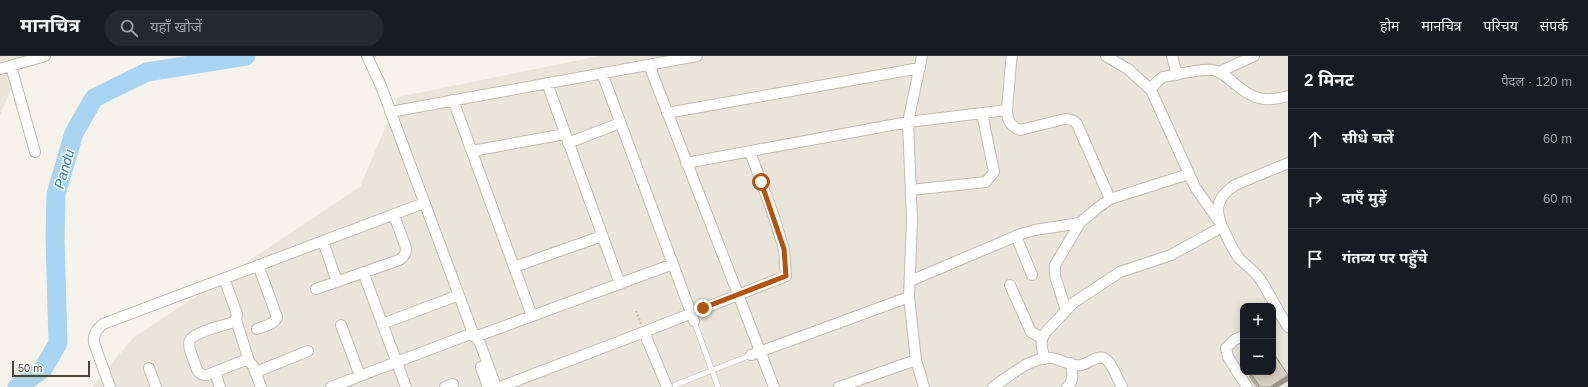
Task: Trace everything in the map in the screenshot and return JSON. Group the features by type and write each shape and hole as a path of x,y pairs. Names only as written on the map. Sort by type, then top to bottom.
{"street":[{"path":"0,69 45,56"},
{"path":"367,56 381,86 474,335 480,343 496,387"},
{"path":"390,112 697,56"},
{"path":"922,56 908,122 912,220 910,297 916,360 924,387"},
{"path":"1012,56 1010,62 1007,110 1009,123 1013,127 1020,130 1065,119 1074,121 1077,124 1110,199"},
{"path":"1106,56 1128,69 1150,90 1189,174 1201,196 1220,223 1233,250 1259,278 1283,321"},
{"path":"1172,56 1177,75"},
{"path":"1219,72 1254,56"},
{"path":"649,65 738,294 756,353 774,387"},
{"path":"12,66 35,152"},
{"path":"668,113 920,68"},
{"path":"1150,90 1157,80 1163,77 1210,69 1219,72 1250,95 1258,99 1269,100 1288,96"},
{"path":"602,73 692,317"},
{"path":"547,83 620,284"},
{"path":"453,100 532,316"},
{"path":"686,163 908,122 1007,110"},
{"path":"911,190 986,182 994,172 982,113"},
{"path":"472,151 567,138 620,123"},
{"path":"500,387 644,332 692,317 738,294 786,276 784,249 772,211 750,152"},
{"path":"1220,223 1217,212 1219,203 1228,190 1235,185 1288,164"},
{"path":"1066,310 1054,276 1055,264 1080,223 1096,208 1110,199 1189,174"},
{"path":"110,387 94,344 93,336 96,329 103,324 424,203"},
{"path":"316,289 399,260 406,253 406,248 394,215"},
{"path":"910,281 1016,236 1035,230 1080,223"},
{"path":"1045,359 1041,345 1042,338 1066,310 1084,294 1120,272 1171,255 1220,223"},
{"path":"514,267 602,236"},
{"path":"1016,236 1032,276"},
{"path":"324,241 337,282"},
{"path":"331,387 341,385 396,362 532,316 673,264"},
{"path":"257,329 275,322 277,317 258,265"},
{"path":"363,272 406,387"},
{"path":"224,278 237,314 236,320 249,361 254,366 261,387"},
{"path":"1010,285 1031,332 1042,338"},
{"path":"382,324 459,295"},
{"path":"756,353 910,297"},
{"path":"236,320 234,322 196,334 190,340 189,344 197,370 203,375 243,361 249,361"},
{"path":"341,325 360,376"},
{"path":"644,332 670,386"},
{"path":"474,335 473,344 488,387"},
{"path":"1240,337 1234,340 1226,348 1228,357 1244,386"},
{"path":"256,372 308,351"},
{"path":"993,387 1029,364 1045,359 1056,359 1071,364 1082,365 1099,357 1106,359 1110,364 1122,387"},
{"path":"839,387 916,360"},
{"path":"1067,387 1072,382 1073,377 1071,364"},
{"path":"149,368 156,387"},
{"path":"215,372 220,387"}],"lane":[{"path":"692,317 718,387"},
{"path":"670,386 756,353"}],"shaded area":[{"path":"0,56 26,56 0,115"},
{"path":"599,56 1288,56 1288,387 92,387 133,338 360,187 398,97"}],"building":[{"path":"1276,357 1288,375 1270,387 1260,387 1252,375 1276,375"}],"waterway":[{"name":"Pandu","path":"17,387 43,369 58,343 55,238 56,194 74,133 94,98 147,72 246,56"}],"route":[{"path":"703,308 786,276 784,249 761,182"}]}
